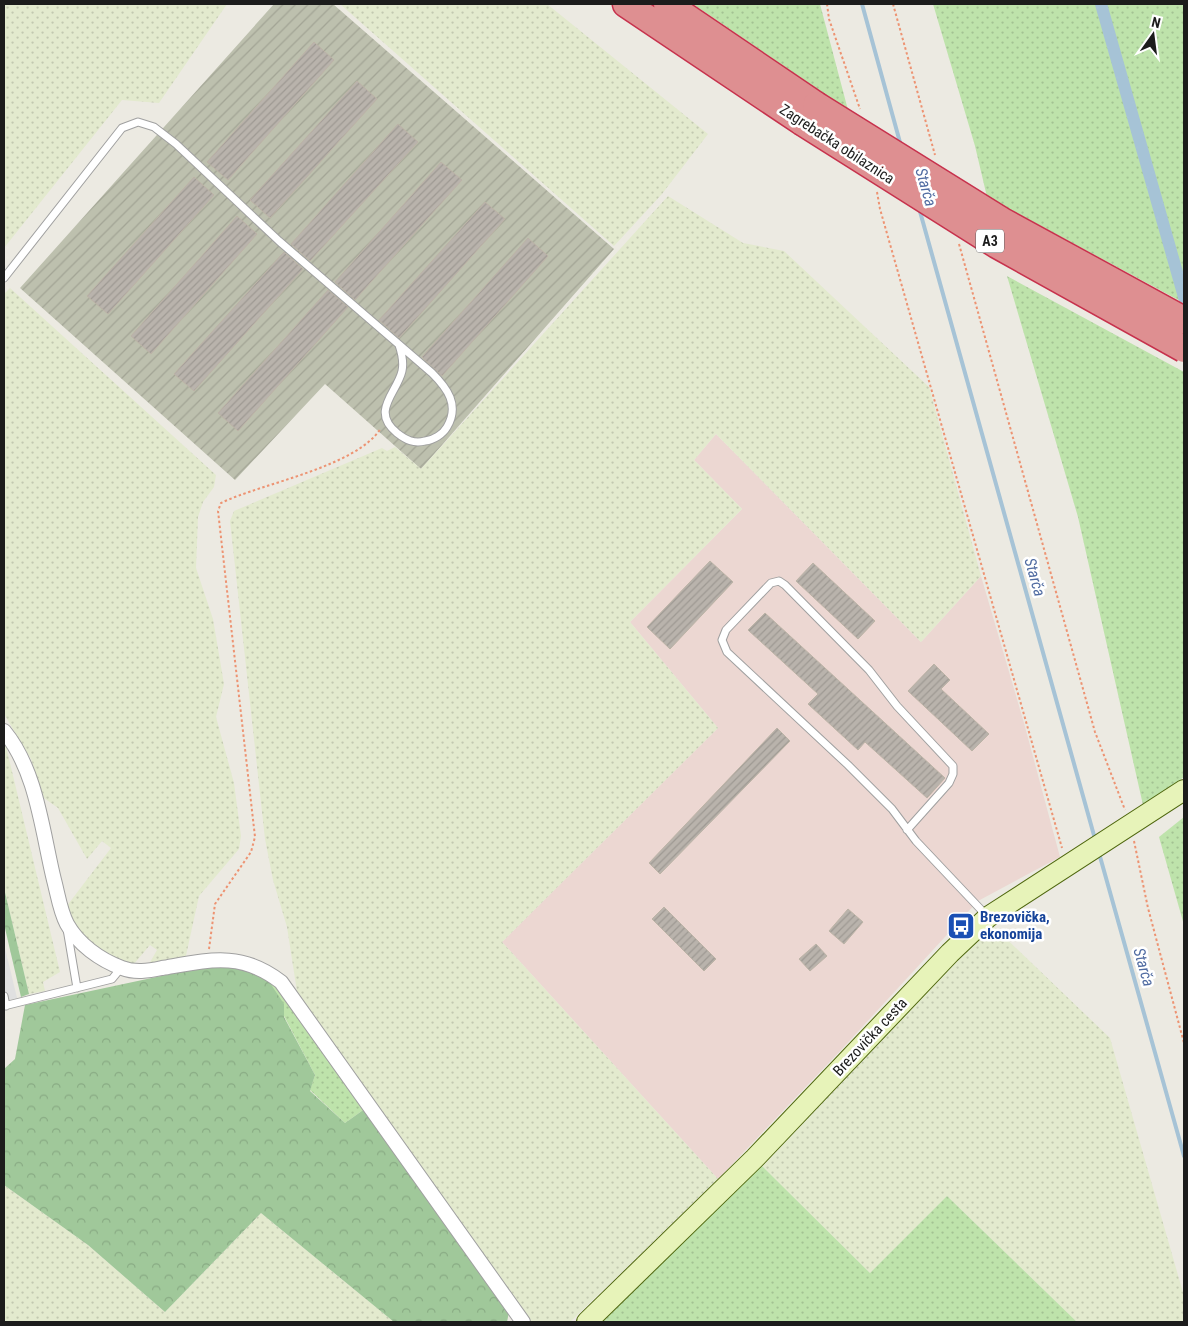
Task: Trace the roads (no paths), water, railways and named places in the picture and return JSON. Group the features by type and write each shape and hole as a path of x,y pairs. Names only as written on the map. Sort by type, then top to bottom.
{"highway":[{"name":"Zagrebačka obilaznica","path":"626,4 809,114 1184,320"},
{"name":"Zagrebačka obilaznica","path":"667,4 809,114 997,245 1184,349"}],"main road":[{"name":"Brezovička cesta","path":"587,1322 755,1158 950,953 988,917 1184,790"}],"street":[{"path":"4,731 23,762 31,785 62,914 67,925 79,940 92,952 121,968 131,971 145,971 208,960 232,960 247,963 267,972 281,982 523,1322"}],"lane":[{"path":"4,278 122,128 138,122 154,127 176,144 279,241 399,345 446,388 452,402 452,416 446,428 437,437 418,442 407,440 395,431 386,420 387,399 402,373 403,359 399,345"},
{"path":"908,830 949,783 953,774 953,766 897,706 869,670 785,585 779,581 771,584 726,630 722,640 727,652 848,765 892,809 908,830 988,917"},
{"path":"67,925 66,933 77,988"},
{"path":"4,996 5,1006 112,980 121,968"}],"waterway":[{"name":"Starča","path":"862,4 901,146"},
{"path":"1101,4 1184,297"},
{"name":"Starča","path":"919,208 1095,839"},
{"name":"Starča","path":"1099,853 1184,1156"}],"place":[{"name":"Brezovička, ekonomija","path":"961,926"}]}
